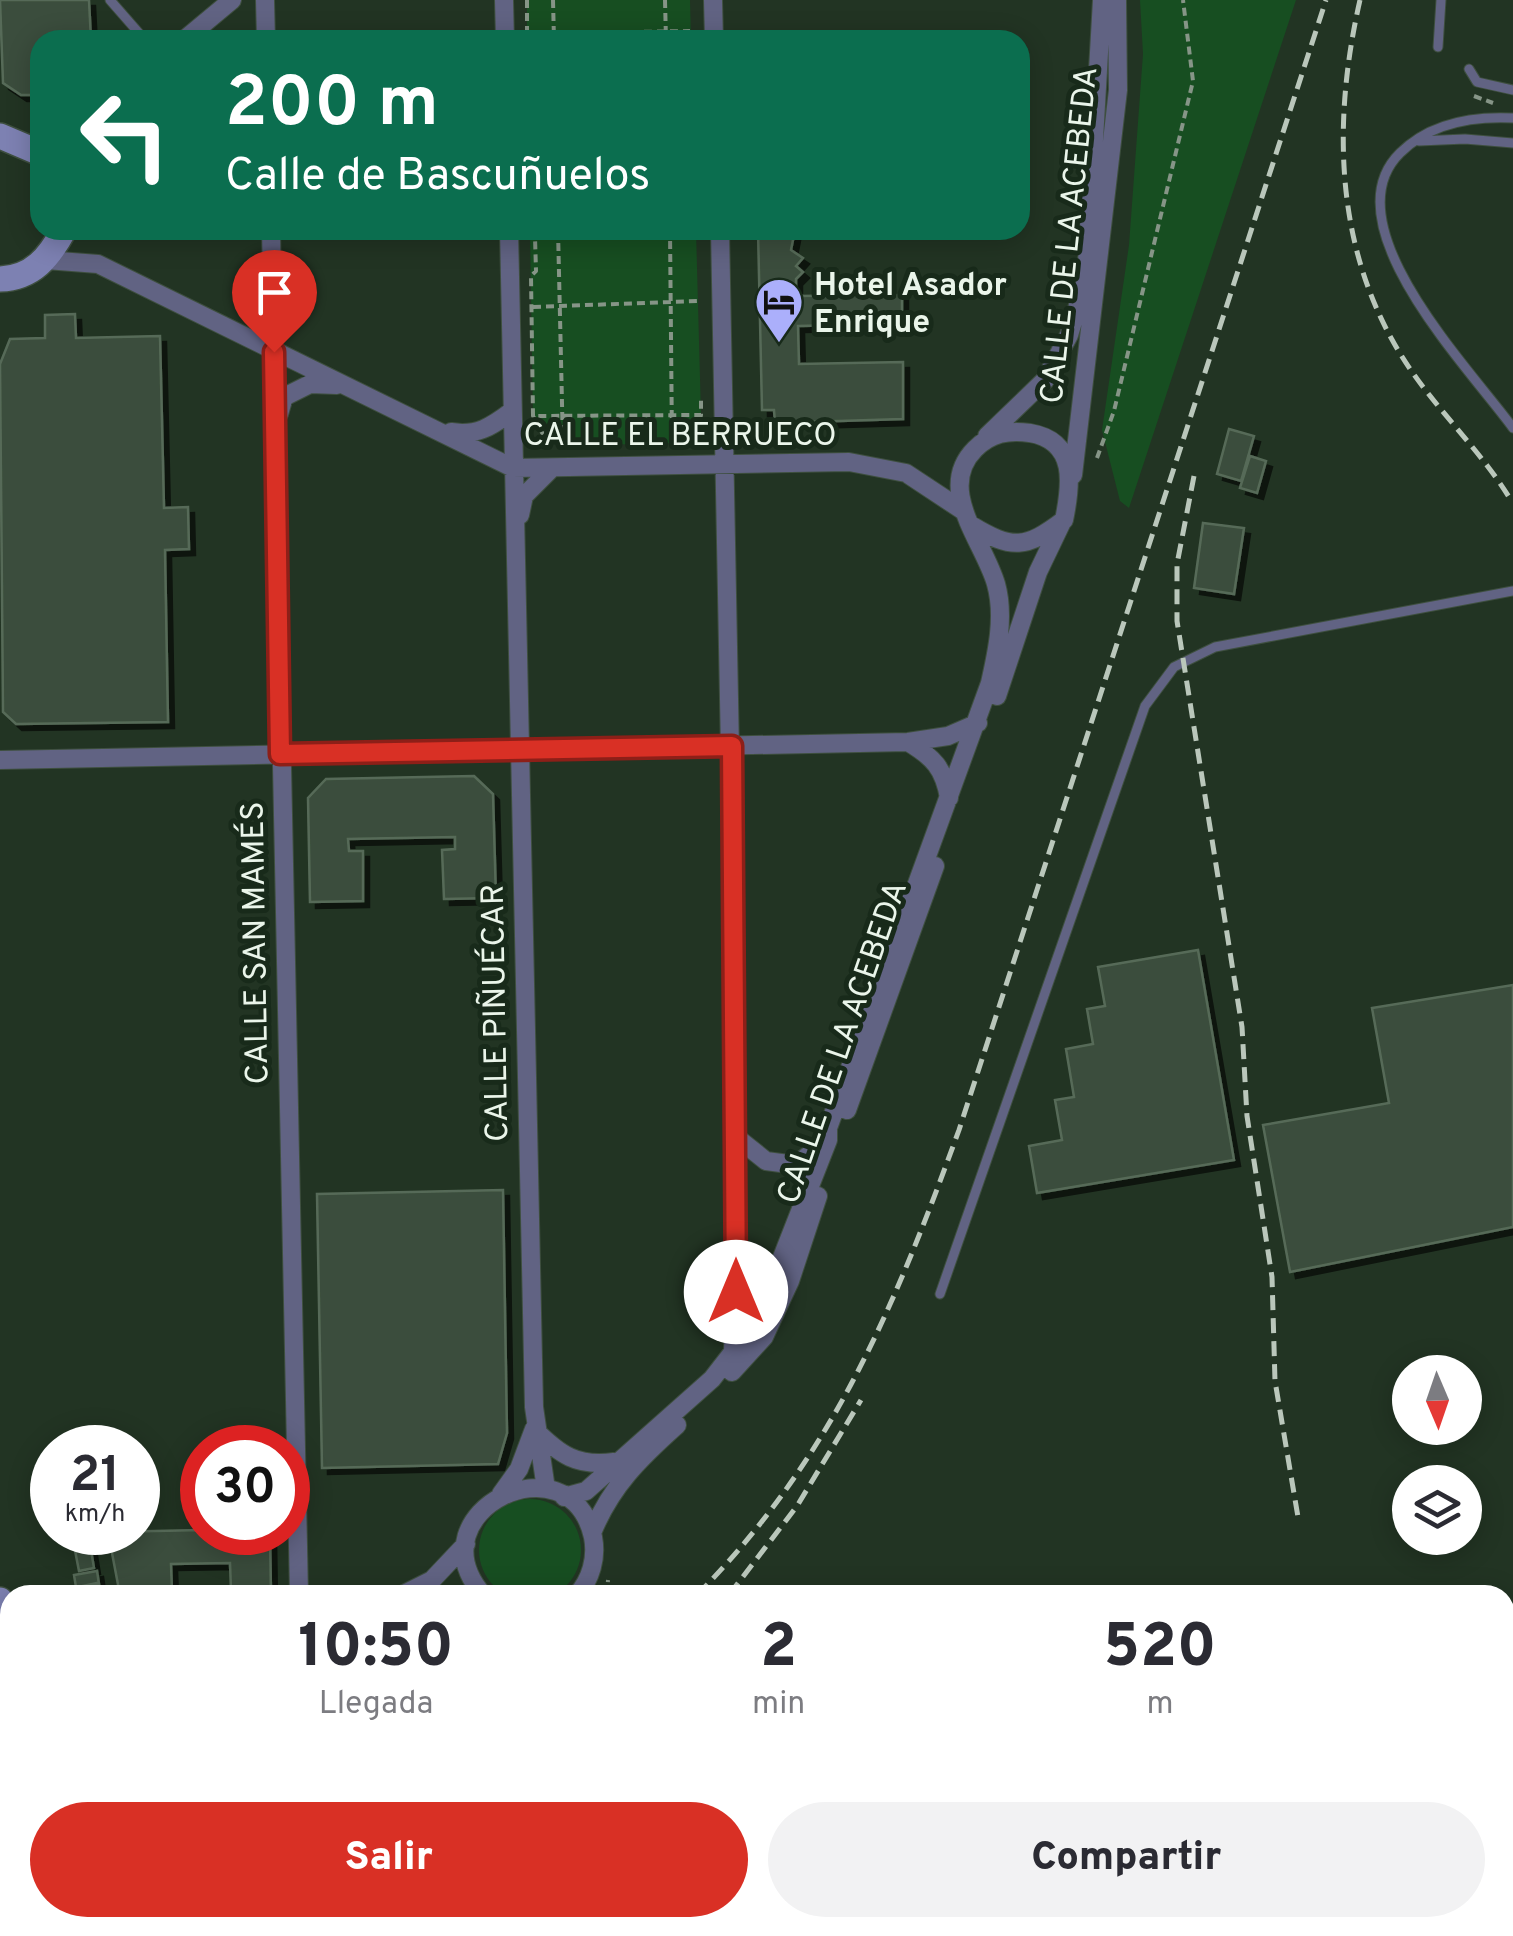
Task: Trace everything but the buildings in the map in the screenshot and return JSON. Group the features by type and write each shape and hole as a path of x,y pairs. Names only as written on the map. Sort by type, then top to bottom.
{"main road":[{"path":"0,136 30,147"},
{"path":"5,284 46,260 58,240"}],"street":[{"path":"196,30 232,0"},
{"path":"265,0 266,30"},
{"path":"504,0 504,30"},
{"path":"713,0 714,30"},
{"name":"CALLE DE LA ACEBEDA","path":"985,439 1044,380 1069,334 1086,279 1102,0"},
{"name":"CALLE DE LA ACEBEDA","path":"1072,476 1118,90 1117,0"},
{"name":"CALLE SAN MAMÉS","path":"271,240 298,1585"},
{"name":"CALLE PIÑUÉCAR","path":"508,240 534,1429 555,1493"},
{"path":"720,240 732,746 736,1137 733,1354"},
{"name":"CALLE EL BERRUECO","path":"46,260 98,264 513,468 849,462 906,473 967,517"},
{"path":"275,424 284,398 310,384 344,385"},
{"path":"436,429 468,435 487,430 512,411"},
{"path":"1011,430 1038,434 1061,451 1072,476 1064,520 1036,542 1001,543 967,517 958,483 966,458 985,439 1011,430"},
{"name":"CALLE PIÑUÉCAR","path":"515,534 524,496 552,468"},
{"name":"CALLE DE LA ACEBEDA","path":"555,1493 586,1491 614,1462 712,1379 757,1321 828,1140 828,1128 880,977 978,723 1000,640 996,586 967,517"},
{"name":"CALLE DE LA ACEBEDA","path":"592,1532 604,1504 628,1469 718,1387 764,1338 790,1281 1038,572 1064,520"},
{"path":"0,760 908,742 948,736 978,723"},
{"path":"908,742 934,758 946,777 949,798"},
{"path":"736,1137 766,1161 796,1164 828,1140"},
{"path":"422,1585 432,1580 466,1544 477,1515 520,1468 534,1429 572,1460 592,1465 614,1462"},
{"path":"500,1494 523,1488 555,1493 581,1512 592,1532 594,1562 584,1585"},
{"path":"466,1544 469,1573 477,1585"}],"lane":[{"path":"110,0 137,30"},
{"path":"1438,48 1441,0"},
{"path":"1469,69 1477,82 1513,90"},
{"path":"1513,118 1481,117 1444,126 1411,142 1388,164 1378,193 1386,236 1399,271 1447,345 1513,428"},
{"path":"1411,142 1465,139 1513,143"},
{"path":"940,1294 1145,706 1174,667 1215,647 1513,591"}],"path":[{"path":"526,0 527,30"},
{"path":"553,0 554,30"},
{"path":"665,0 666,30"},
{"path":"1097,458 1114,410 1193,81 1183,0"},
{"path":"535,240 536,271 530,276 533,416 545,438 563,446 576,446"},
{"path":"558,240 563,446"},
{"path":"670,240 672,443"},
{"path":"531,307 698,302"},
{"path":"658,444 686,441 694,433 701,400"},
{"path":"533,416 701,414"},
{"path":"608,1585 610,1566"}],"green space":[{"path":"527,0 690,0 691,30 527,30"},
{"path":"1140,0 1296,0 1129,508 1120,501 1102,430 1129,245 1143,54"},
{"path":"530,240 696,240 701,415 672,443 563,446 533,416"},
{"path":"520,1500 540,1500 558,1507 573,1522 580,1540 580,1560 567,1585 493,1585 480,1560 480,1540 487,1522 502,1507"}],"railway":[{"path":"706,1585 745,1543 823,1434 883,1319 935,1195 1326,0"},
{"path":"1360,0 1351,45 1343,134 1345,179 1361,267 1377,309 1410,369 1509,497"},
{"path":"1194,476 1177,564 1177,621 1242,1027 1247,1116 1272,1277 1275,1381 1299,1523"},
{"path":"737,1585 797,1506 861,1400"}],"place":[{"name":"Hotel Asador Enrique","path":"779,344"}],"route":[{"path":"274,352 280,754 732,746 736,1292"}]}
